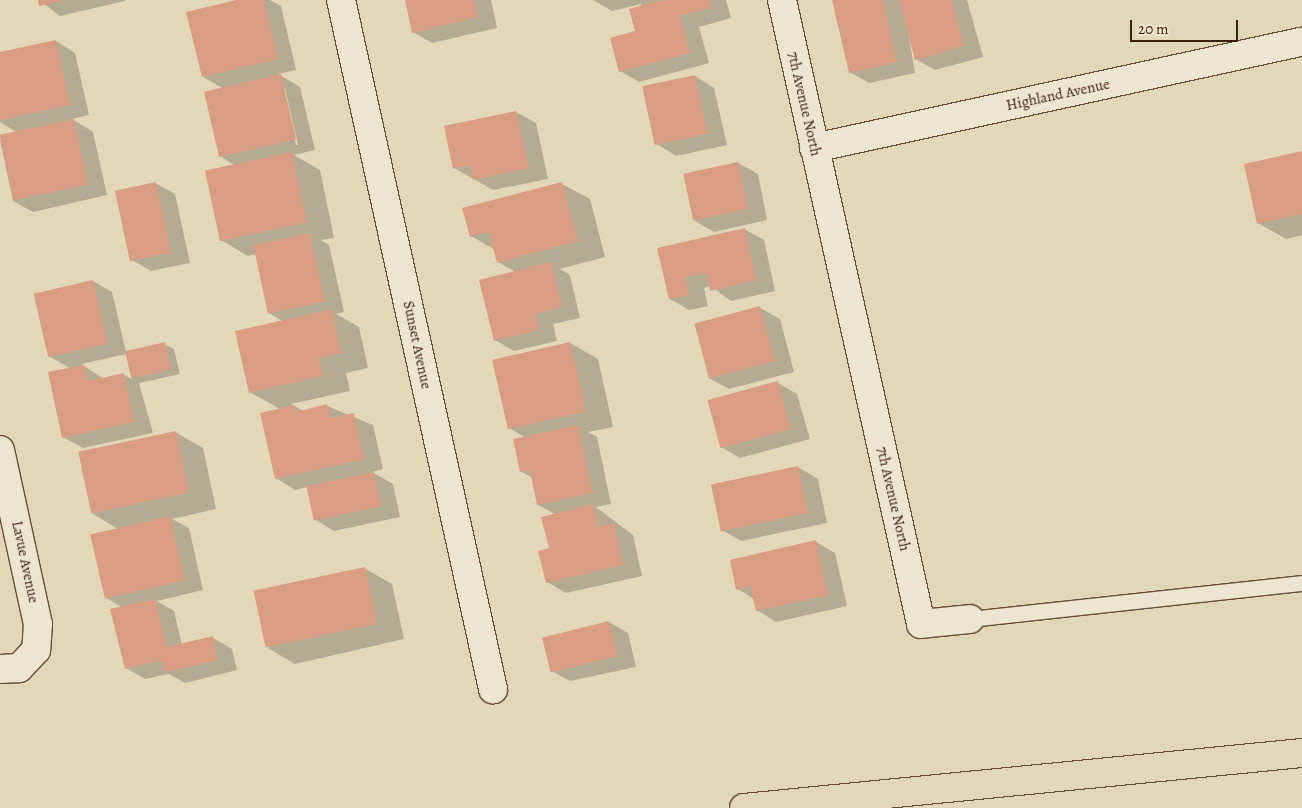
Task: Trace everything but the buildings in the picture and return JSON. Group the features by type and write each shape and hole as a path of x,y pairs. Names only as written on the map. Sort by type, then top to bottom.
{"highway":[{"path":"744,808 1302,753"}],"street":[{"name":"Sunset Avenue","path":"341,0 493,689"},
{"name":"7th Avenue North","path":"782,0 922,624 970,619"},
{"name":"Highland Avenue","path":"814,148 1302,42"},
{"name":"Lavue Avenue","path":"0,450 38,624 36,650 9,669"}],"lane":[{"name":"7th Avenue North","path":"970,619 1302,583"}]}
